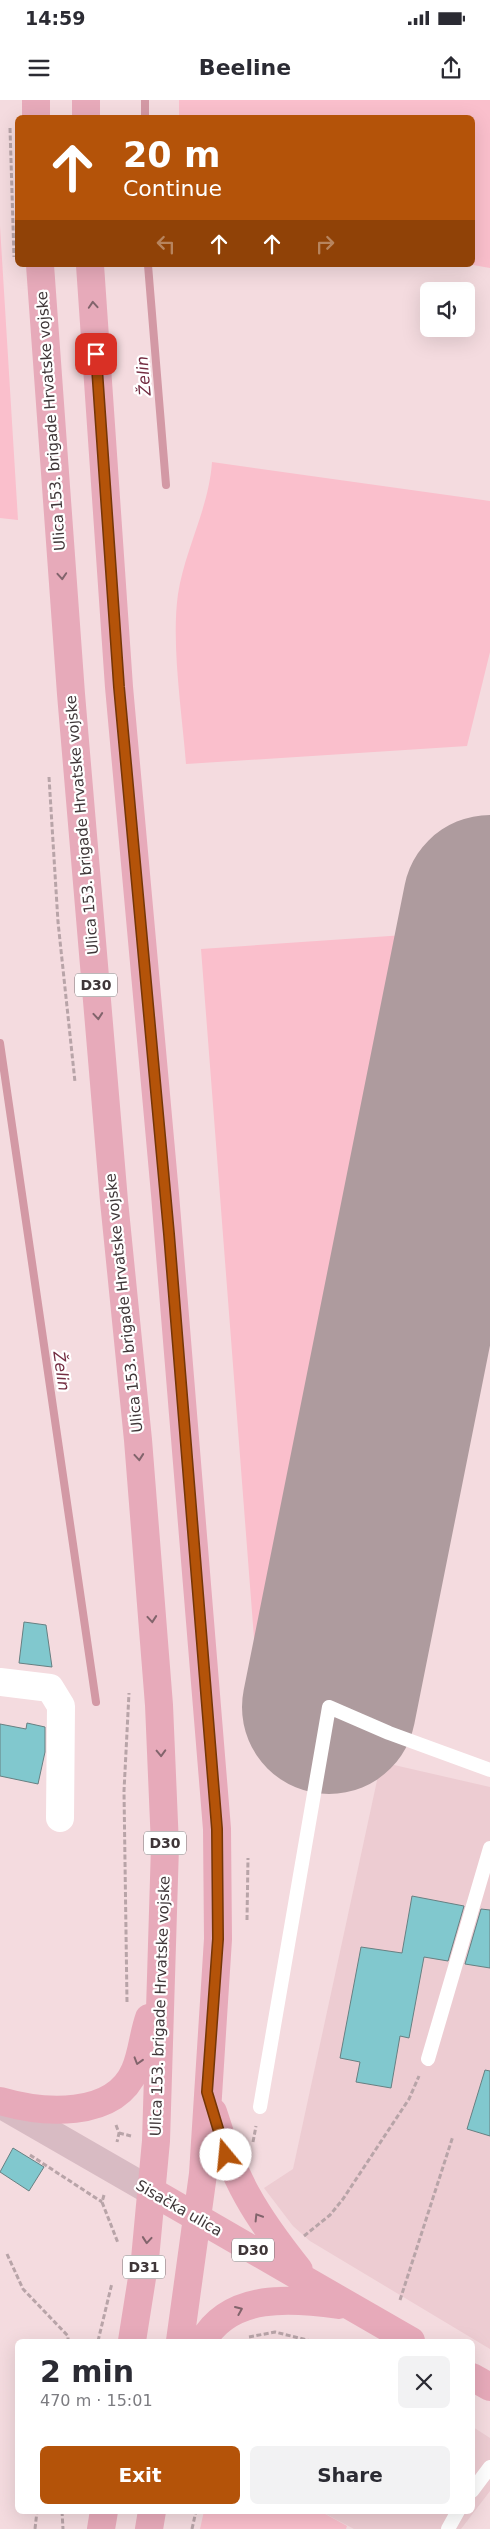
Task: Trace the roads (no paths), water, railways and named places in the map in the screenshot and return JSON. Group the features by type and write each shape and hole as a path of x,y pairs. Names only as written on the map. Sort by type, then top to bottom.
{"main road":[{"path":"25,115 36,100"},
{"path":"86,100 86,115"},
{"name":"Ulica 153. brigade Hrvatske vojske","path":"27,267 70,694 114,1202 138,1440 159,1705 165,1846 156,2141 145,2258 132,2339"},
{"path":"90,267 119,687 169,1234 217,1829 218,1939 203,2174 180,2339"},
{"path":"0,2103 49,2112 67,2111 104,2100 122,2088 134,2072 144,2032 162,1982"},
{"path":"207,2092 226,2155 245,2194 264,2225 310,2283"},
{"name":"Sisačka ulica","path":"0,2103 408,2339"},
{"path":"205,2339 216,2323 233,2312 251,2305 289,2300 350,2306"},
{"path":"475,2379 490,2387"},
{"path":"101,2529 104,2514"},
{"path":"149,2529 152,2514"}],"street":[{"path":"0,1682 50,1688 61,1706 60,1818"}],"lane":[{"path":"260,2107 329,1707 389,1733 490,1770"},
{"path":"428,2059 490,1848"},
{"path":"475,2487 490,2467"},
{"path":"448,2529 456,2514"}],"waterway":[{"name":"Želin","path":"145,100 145,115"},
{"name":"Želin","path":"148,267 166,485"},
{"name":"Želin","path":"0,1043 96,1702"}]}
